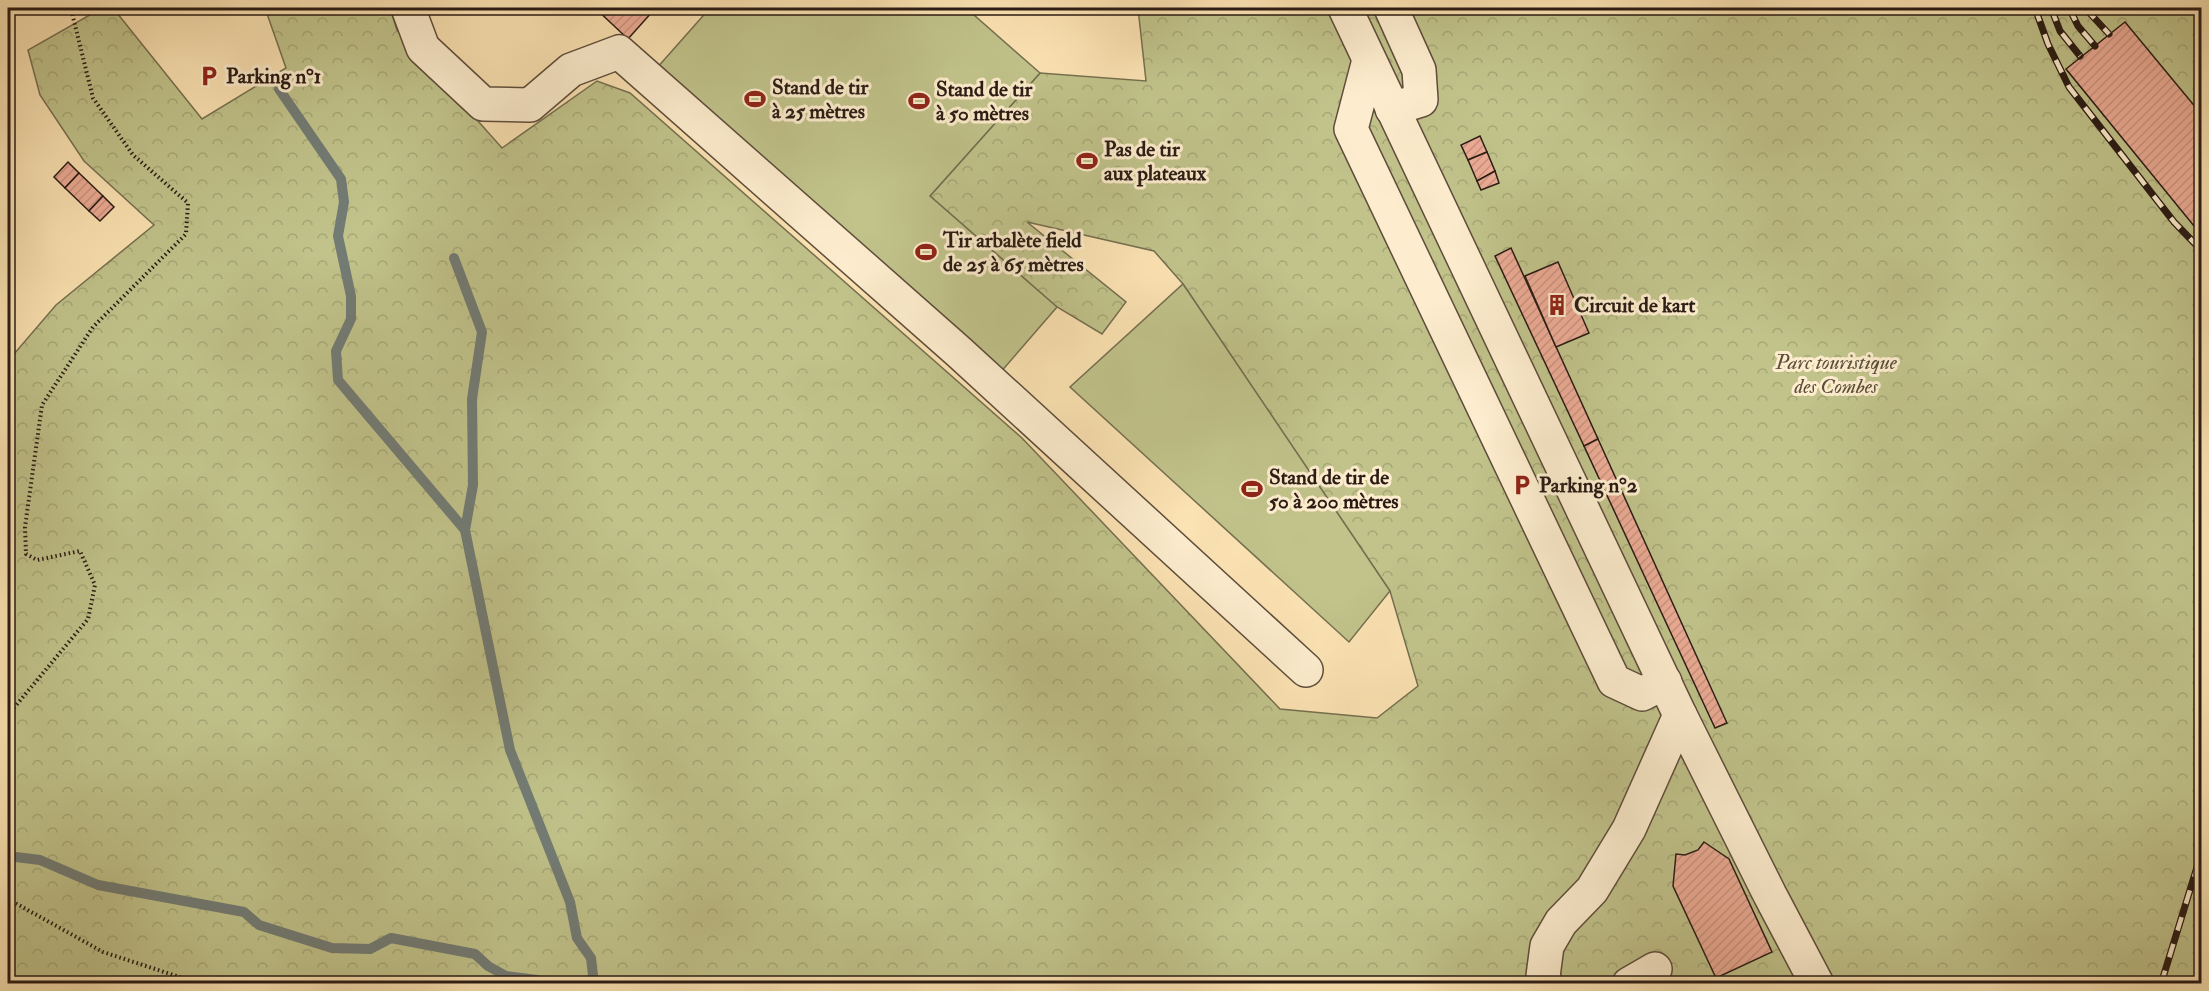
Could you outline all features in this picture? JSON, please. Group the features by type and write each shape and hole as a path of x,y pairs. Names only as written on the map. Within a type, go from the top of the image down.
{"lane":[{"path":"408,8 423,48 483,104 530,105 571,70 619,52 959,352 1306,670"},
{"path":"1345,8 1680,715 1817,984"},
{"path":"1391,8 1419,70 1421,100 1392,109"},
{"path":"1369,60 1351,129 1614,681 1642,694 1665,681"},
{"path":"1546,984 1543,976 1547,946 1561,922 1592,890 1629,829 1680,715"}],"path":[{"path":"8,715 88,619 95,585 80,551 37,560 26,555 25,527 42,405 93,327 186,234 188,203 133,155 93,98 72,14 76,8"},
{"path":"8,900 103,952 201,984"}],"green space":[{"name":"Parc touristique des Combes","path":"102,8 113,8 202,119 286,68 265,8 390,8 397,30 502,148 597,81 630,93 1022,438 1280,709 1377,718 1418,686 1390,591 1183,284 1154,251 1027,222 1126,302 1102,334 1057,307 930,196 1040,73 1146,81 1138,8 2201,8 2201,983 8,984 8,361 56,305 154,225 84,161 40,95 28,50"},
{"path":"710,8 966,8 1040,73 930,196 1057,307 999,374 656,69"},
{"name":"Stand de tir de 50 à 200 mètres","path":"1183,284 1390,591 1349,642 1070,387"}],"building":[{"path":"595,8 647,8 652,12 628,39"},
{"path":"2125,22 2202,115 2202,220 2194,226 2066,69"},
{"path":"1480,136 1487,152 1468,160 1461,145"},
{"path":"1487,152 1495,171 1477,181 1468,160"},
{"path":"68,162 79,173 65,188 54,177"},
{"path":"1495,171 1499,183 1481,190 1477,181"},
{"path":"79,173 103,196 89,211 65,188"},
{"path":"103,196 114,207 100,221 89,211"},
{"path":"1511,248 1598,439 1584,446 1495,256"},
{"name":"Circuit de kart","path":"1558,262 1589,333 1556,347 1525,276"},
{"path":"1598,439 1727,723 1715,728 1584,446"},
{"path":"1704,842 1729,859 1772,952 1716,978 1673,886 1676,854 1685,855 1698,850"}],"waterway":[{"path":"279,89 341,179 344,202 338,236 351,296 351,319 336,351 338,380 465,530"},
{"path":"454,258 482,332 472,399 473,485 465,530 510,750 570,902 577,938 591,958 594,984"},
{"path":"8,856 40,860 98,885 244,912 259,925 332,948 370,949 391,938 475,954 488,966 506,976 537,980 542,984"}],"railway":[{"path":"2035,8 2048,44 2069,87 2174,222 2202,251"},
{"path":"2051,8 2060,31 2080,56"},
{"path":"2069,8 2078,26 2095,46"},
{"path":"2085,8 2109,34"},
{"path":"2161,984 2202,851"}],"place":[{"name":"Parking n°1","path":"209,76"},
{"name":"Stand de tir à 25 mètres","path":"755,99"},
{"name":"Stand de tir à 50 mètres","path":"919,101"},
{"name":"Pas de tir aux plateaux","path":"1087,161"},
{"name":"Tir arbalète field de 25 à 65 mètres","path":"926,252"},
{"name":"Circuit de kart","path":"1557,305"},
{"name":"Parking n°2","path":"1522,485"},
{"name":"Stand de tir de 50 à 200 mètres","path":"1252,489"}]}
